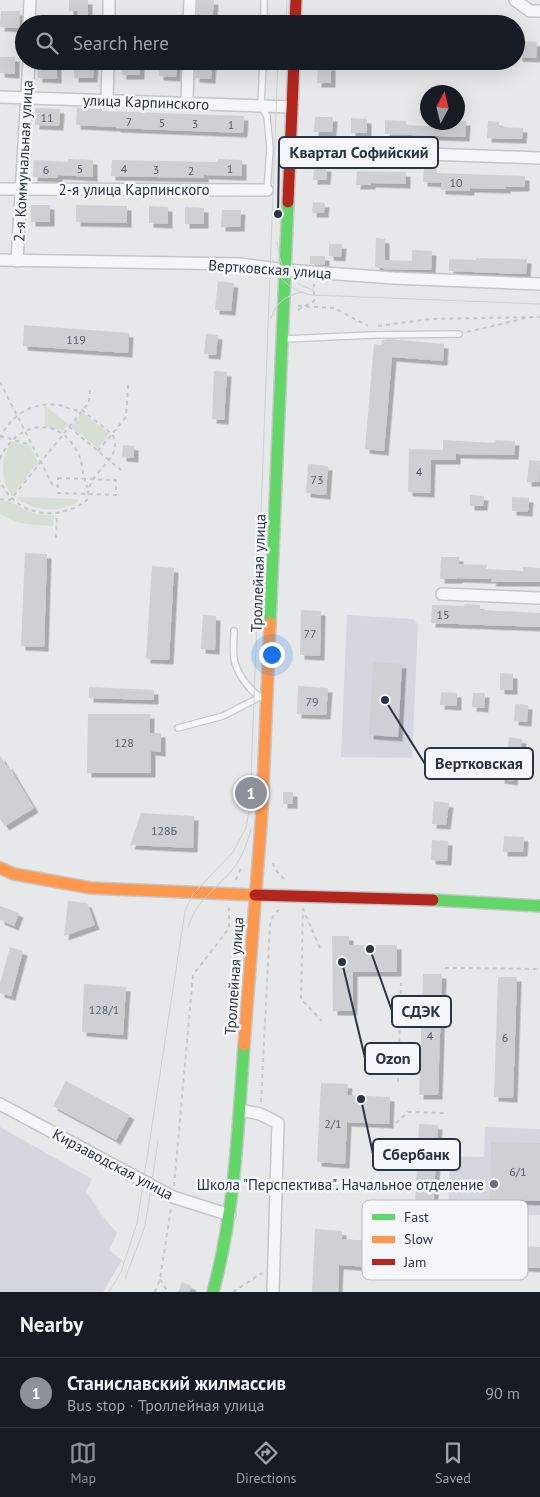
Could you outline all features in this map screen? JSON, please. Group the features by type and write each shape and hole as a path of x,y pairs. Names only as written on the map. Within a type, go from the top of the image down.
{"main road":[{"path":"295,15 296,0"},
{"name":"Троллейная улица","path":"213,1292 222,1263 234,1192 262,811 264,698 294,70"},
{"path":"0,868 14,874 91,888 411,899 540,906"}],"street":[{"path":"29,15 30,0"},
{"path":"109,0 109,15"},
{"path":"189,15 190,0"},
{"path":"515,0 530,11 540,12"},
{"name":"2-я Коммунальная улица","path":"17,261 28,97 28,70"},
{"path":"107,101 108,70"},
{"path":"187,104 188,70"},
{"name":"улица Карпинского","path":"0,97 292,107"},
{"path":"290,149 540,158"},
{"name":"2-я улица Карпинского","path":"0,188 268,190"},
{"name":"Вертковская улица","path":"0,260 240,264 285,270 393,278 540,284"},
{"path":"442,594 540,598"},
{"name":"Кирзаводская улица","path":"0,1104 172,1197 230,1215"},
{"path":"240,1110 260,1114 278,1123 273,1292"}],"lane":[{"path":"264,0 264,15"},
{"path":"263,70 261,106 267,116 270,148 268,190"},
{"path":"282,339 459,334"},
{"path":"234,631 235,664 255,694 264,698"},
{"path":"178,728 223,716 264,698"}],"path":[{"path":"284,305 334,308 369,327"},
{"path":"459,334 531,317"},
{"path":"378,326 430,319 540,317"},
{"path":"0,382 53,486 58,486"},
{"path":"98,451 126,416 128,385"},
{"path":"0,499 10,500 12,498 89,402 90,387"},
{"path":"32,445 0,436 17,416 34,407 46,404 66,407 74,411 82,410 112,434 115,446 113,455 88,488"},
{"path":"0,459 7,444 24,430 37,427 50,428 63,434 72,442 82,464 83,479 88,488 88,494 86,500 68,512 57,514 38,513 24,507 12,498 0,481"},
{"path":"68,427 121,470"},
{"path":"58,478 94,479 116,480 116,495 58,493 58,478"},
{"path":"56,538 57,514"},
{"path":"260,1114 270,924 274,914 281,908"},
{"path":"296,908 303,909"},
{"path":"303,909 320,948"},
{"path":"303,909 300,998 322,1021"},
{"path":"156,1292 160,1279 172,1197 194,975 229,928"},
{"path":"445,968 540,969"},
{"path":"398,1082 402,983"},
{"path":"396,1123 408,1112 444,1113"},
{"path":"233,1292 269,1268 273,1269"},
{"path":"160,1279 168,1292"},
{"path":"238,1289 242,1292"}],"shaded area":[{"path":"45,406 68,424 62,432 45,427"},
{"path":"82,412 109,434 98,448 71,427"},
{"path":"12,441 30,446 38,462 12,496 5,483 3,468 5,454"},
{"path":"18,497 78,499 78,502 63,508 40,509 25,503 18,499"},
{"path":"0,500 12,503 33,513 54,515 53,526 26,524 7,518 0,514"},
{"path":"347,615 413,619 418,625 412,758 341,757"},
{"path":"0,1127 92,1179 86,1191 101,1214 117,1233 109,1250 122,1260 103,1292 0,1292"},
{"name":"Школа \"Перспектива\". Начальное отделение","path":"485,1127 540,1129 540,1215 528,1215 528,1200 448,1200 450,1156 484,1157"}],"building":[{"path":"69,0 88,0 88,15 78,15 78,11 69,11"},
{"path":"197,0 214,0 213,15 197,15"},
{"path":"1,11 20,11 20,15 15,15 15,28 0,27"},
{"path":"525,41 537,42 536,58 525,57"},
{"path":"0,57 15,57 15,74 0,73"},
{"path":"38,70 57,70 57,79 38,78"},
{"path":"74,70 93,70 93,78 74,78"},
{"path":"122,70 140,70 140,75 122,75"},
{"path":"159,70 176,70 176,77 159,76"},
{"path":"195,70 212,70 211,79 195,78"},
{"path":"318,70 331,70 331,83 317,83"},
{"path":"35,108 60,109 59,126 35,125"},
{"path":"77,108 102,109 102,111 244,116 243,133 76,125"},
{"path":"315,117 333,117 332,132 314,132"},
{"path":"351,118 367,119 367,133 351,133"},
{"path":"385,120 406,121 406,125 420,126 420,130 465,130 466,121 465,137 385,134"},
{"path":"488,121 499,122 499,127 523,128 522,139 487,138"},
{"path":"68,159 93,160 93,177 58,175 58,178 33,177 34,160 68,162"},
{"path":"218,159 242,160 242,176 204,175 204,178 111,176 112,160 217,162"},
{"path":"314,167 327,167 326,180 313,180"},
{"path":"424,169 437,169 437,173 525,176 525,187 506,187 506,189 470,188 470,191 441,190 441,183 423,182"},
{"path":"357,171 406,172 406,184 371,183 371,185 356,185"},
{"path":"313,202 325,203 324,213 312,213"},
{"path":"31,205 50,205 50,222 31,222"},
{"path":"76,205 127,206 127,223 76,222"},
{"path":"149,206 168,207 168,224 149,223"},
{"path":"185,207 204,208 204,224 185,224"},
{"path":"222,210 241,210 240,227 221,227"},
{"path":"376,238 385,239 385,260 412,261 412,250 432,251 431,270 383,269 375,267"},
{"path":"329,244 342,244 341,257 329,256"},
{"path":"310,256 325,256 325,265 310,264"},
{"path":"476,258 527,259 526,274 449,271 449,259 476,260"},
{"path":"218,281 234,283 231,311 215,310"},
{"path":"24,325 129,333 128,353 23,346"},
{"path":"206,334 218,335 216,355 204,354"},
{"path":"382,340 444,344 443,361 392,357 384,451 365,449 374,344 381,345"},
{"path":"214,371 227,372 224,420 212,419"},
{"path":"443,440 495,443 496,440 515,441 514,455 456,454 456,460 431,460 430,493 408,492 409,449 443,450"},
{"path":"123,445 134,446 134,458 122,457"},
{"path":"529,460 540,461 539,482 527,482"},
{"path":"308,464 328,466 326,495 306,493"},
{"path":"470,495 484,496 483,506 470,506"},
{"path":"512,497 529,498 528,512 512,511"},
{"path":"25,553 47,554 44,647 21,646"},
{"path":"441,557 459,557 459,564 487,565 486,569 523,571 523,567 540,568 540,582 491,582 492,579 440,579"},
{"path":"152,566 174,568 169,660 146,659"},
{"path":"465,604 480,605 480,610 540,613 540,627 431,623 432,605 464,606"},
{"path":"301,610 321,611 320,656 300,655"},
{"path":"203,615 216,616 215,650 201,649"},
{"path":"373,662 402,664 398,737 369,735"},
{"path":"500,673 513,674 513,690 500,690"},
{"path":"298,686 328,688 326,715 297,714"},
{"path":"89,687 154,690 154,700 89,698"},
{"path":"441,692 457,693 457,706 440,705"},
{"path":"473,693 485,693 484,708 472,707"},
{"path":"515,704 528,705 527,722 514,721"},
{"path":"88,714 150,714 150,733 161,733 161,752 151,751 151,773 87,773"},
{"path":"509,737 522,739 520,755 516,755 515,765 523,766 522,772 514,772 513,781 500,779 501,771 461,768 462,755 488,756 488,761 506,763"},
{"path":"426,752 442,752 442,766 425,765"},
{"path":"0,755 34,808 5,826 0,819"},
{"path":"283,792 293,792 293,804 283,804"},
{"path":"434,801 449,803 446,825 432,824"},
{"path":"141,813 194,816 193,848 130,845"},
{"path":"504,836 524,837 523,852 503,852"},
{"path":"432,840 448,841 447,861 431,860"},
{"path":"68,901 87,903 95,925 64,936"},
{"path":"0,906 19,913 14,926 0,920"},
{"path":"332,936 349,936 349,945 397,945 397,972 353,972 353,1011 333,1011"},
{"path":"10,947 23,951 11,996 0,993 0,984"},
{"path":"423,974 442,974 438,1095 419,1095"},
{"path":"498,977 517,977 513,1098 494,1097"},
{"path":"84,984 126,987 123,1035 82,1032"},
{"path":"66,1081 130,1115 116,1140 53,1106"},
{"path":"321,1083 348,1084 347,1095 390,1097 389,1124 347,1122 345,1164 317,1162"},
{"path":"419,1124 438,1125 434,1200 415,1200"},
{"path":"491,1142 540,1143 540,1201 490,1200"},
{"path":"315,1229 342,1231 342,1239 362,1240 362,1267 339,1265 338,1292 312,1292"},
{"path":"528,1246 540,1247 540,1268 528,1267"},
{"path":"182,1282 192,1286 189,1292 178,1292"}],"tram line":[{"path":"286,15 287,0"},
{"path":"109,1292 121,1272 137,1223 185,911 193,894 233,852 246,828 250,805 278,70"},
{"path":"277,242 280,260 286,273 296,282 313,290"},
{"path":"273,260 278,274 287,284 298,291 312,295 540,304"},
{"path":"271,318 276,307 283,300 304,292"},
{"path":"188,928 195,911 201,903 233,869 244,850 251,829"},
{"path":"125,1279 145,1226 158,1141"}],"traffic: fast":[{"path":"270,623 288,202"},
{"path":"433,900 540,906"},
{"path":"213,1292 231,1200 244,1045"}],"traffic: slow":[{"path":"244,1045 262,811 270,623"},
{"path":"0,868 14,874 91,888 255,895"}],"traffic: jam":[{"path":"295,15 296,0"},
{"path":"288,202 294,70"},
{"path":"255,895 433,900"}],"place":[{"name":"Квартал Софийский","path":"278,214"},
{"name":"Вертковская","path":"385,700"},
{"name":"Станиславский жилмассив","path":"251,793"},
{"name":"СДЭК","path":"370,949"},
{"name":"Ozon","path":"342,962"},
{"name":"Сбербанк","path":"361,1099"},
{"name":"Школа \"Перспектива\". Начальное отделение","path":"494,1184"}]}
